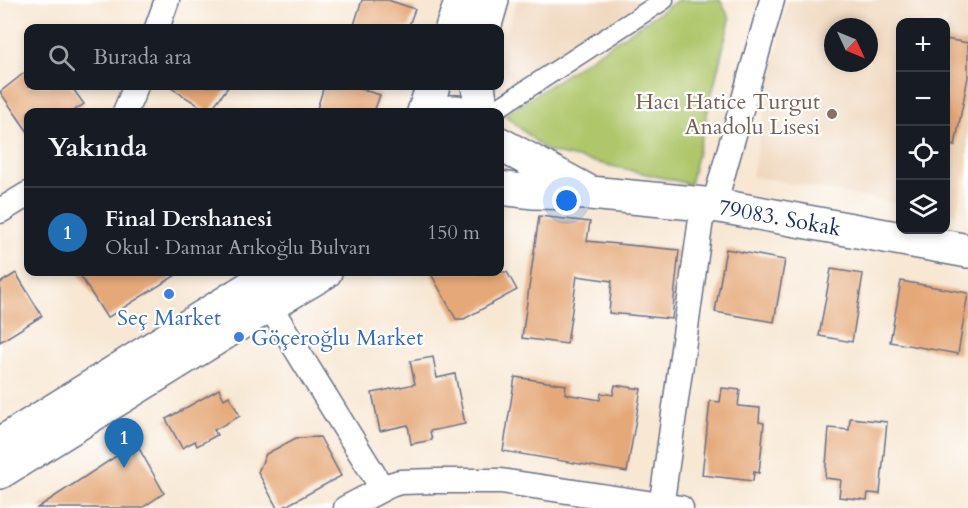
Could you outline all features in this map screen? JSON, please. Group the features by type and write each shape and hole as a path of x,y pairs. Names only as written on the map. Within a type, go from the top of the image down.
{"main road":[{"path":"453,24 462,0"},
{"path":"485,24 492,0"},
{"path":"425,108 432,90"},
{"path":"504,146 590,193"},
{"name":"79083. Sokak","path":"504,188 532,192 590,193 714,205 968,251"},
{"path":"0,444 260,284 303,276"},
{"path":"0,472 260,284"}],"street":[{"path":"158,24 167,0"},
{"path":"486,102 664,0"},
{"path":"346,508 382,488 400,482 501,481 667,507 701,219 714,205 772,0"},
{"path":"0,211 24,196"},
{"path":"260,284 382,488"}],"shaded area":[{"path":"517,0 644,0 516,89 504,70 504,40"},
{"name":"Hacı Hatice Turgut Anadolu Lisesi","path":"787,0 968,0 968,164 956,214 950,213 950,18 896,18 896,203 752,176"}],"green space":[{"path":"678,0 720,0 730,19 690,184 547,151 505,115"}],"building":[{"path":"362,0 388,0 415,9 409,24 354,24"},
{"path":"950,40 968,43 968,77 955,146 950,146"},
{"path":"24,73 24,90 74,90 84,104 78,108 24,108 24,126 0,92"},
{"path":"174,90 226,90 212,108 203,108"},
{"path":"323,90 364,90 380,95 375,108 317,108"},
{"path":"539,216 590,222 587,241 679,250 672,319 609,313 612,281 577,276 567,344 522,338"},
{"path":"726,249 785,260 774,322 715,312"},
{"path":"831,269 863,274 852,342 819,336"},
{"path":"504,272 507,272 517,290 464,319 456,319 432,276 504,276"},
{"path":"16,273 42,316 0,342 0,283"},
{"path":"81,276 175,276 107,318"},
{"path":"901,281 968,293 958,354 890,342"},
{"path":"433,357 437,378 455,374 465,424 430,431 432,440 411,444 408,425 380,431 372,393 415,384 410,361"},
{"path":"515,377 566,385 565,394 600,400 601,393 613,395 615,385 641,389 627,472 503,451"},
{"path":"722,388 740,390 738,406 760,408 759,422 764,423 759,473 754,472 753,481 702,475 710,401 720,402"},
{"path":"219,389 224,399 229,396 240,416 214,430 217,435 197,446 195,441 182,448 166,419"},
{"path":"850,418 887,422 880,494 868,493 867,500 839,497 841,480 825,478 829,428 849,430"},
{"path":"320,437 341,476 282,508 277,508 258,472 266,454 296,438"},
{"path":"136,443 164,493 142,508 37,508"}],"place":[{"name":"Hacı Hatice Turgut Anadolu Lisesi","path":"832,114"},
{"name":"Seç Market","path":"169,294"},
{"name":"Göçeroğlu Market","path":"239,337"},
{"name":"Final Dershanesi","path":"124,468"}]}
